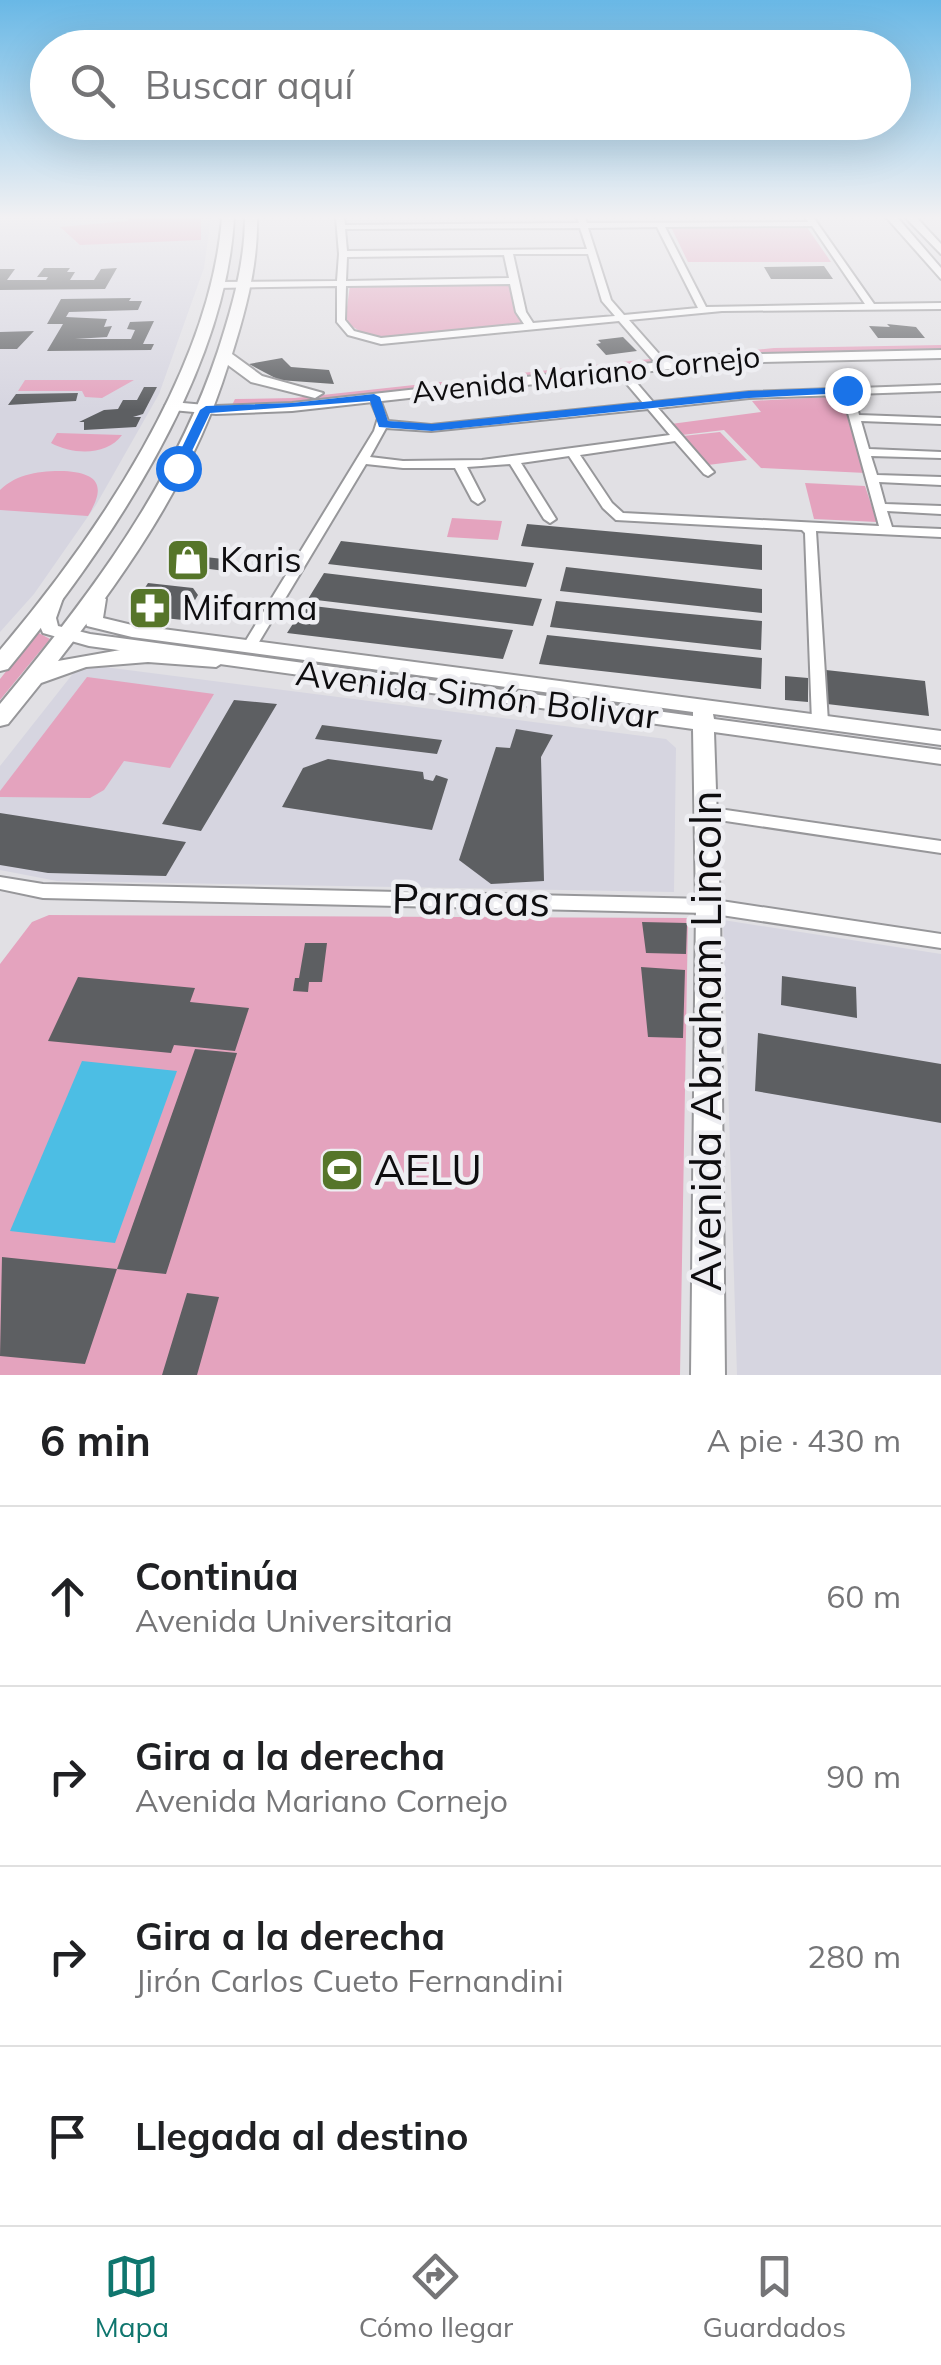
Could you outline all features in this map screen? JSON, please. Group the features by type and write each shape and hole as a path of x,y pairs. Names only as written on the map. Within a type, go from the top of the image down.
{"main road":[{"path":"0,664 85,556 154,444 173,404 216,284"},
{"path":"0,720 123,565 189,446 208,403 245,284"},
{"name":"Avenida Mariano Cornejo","path":"208,403 659,361 778,346 941,345"},
{"name":"Avenida Mariano Cornejo","path":"173,404 292,406 620,370 659,361 941,354"},
{"path":"225,356 257,378 315,393"},
{"path":"154,444 174,442 189,446"},
{"path":"85,556 87,565 96,569 123,565"},
{"path":"55,596 47,624 69,636"},
{"name":"Avenida Simón Bolivar","path":"97,599 92,618 101,626 248,647 283,660"},
{"name":"Avenida Simón Bolivar","path":"69,636 216,660 283,660 703,716 941,758"},
{"path":"29,684 66,664 104,656 216,660"},
{"name":"Avenida Simón Bolivar","path":"703,716 820,722 941,738"},
{"name":"Avenida Abraham Lincoln","path":"703,716 708,906 708,1375"}],"street":[{"path":"216,284 500,281"},
{"path":"514,281 521,312 530,326"},
{"path":"600,281 618,318 659,361"},
{"path":"689,281 704,309"},
{"path":"853,281 870,306"},
{"path":"342,283 343,327 364,338 399,341 704,309 941,306"},
{"path":"620,370 708,472"},
{"path":"383,424 452,426 650,405 847,390 941,388"},
{"path":"847,390 886,529"},
{"path":"248,647 383,424 374,397"},
{"path":"857,418 941,421"},
{"path":"364,460 408,466 459,464 678,437"},
{"path":"571,450 611,511 620,517 941,532"},
{"path":"865,452 941,454"},
{"path":"512,458 550,519"},
{"path":"459,464 478,500"},
{"path":"871,478 941,481"},
{"path":"879,507 941,510"},
{"path":"805,525 811,533 820,722"},
{"path":"705,813 941,847"},
{"name":"Paracas","path":"0,883 43,891 708,906 941,941"}],"shaded area":[{"path":"0,281 199,281 159,394 96,505 34,594 0,632"},
{"path":"509,283 522,324 386,338 366,335 345,322 350,285"},
{"path":"941,345 941,350 776,352 675,362 671,359 774,348"},
{"path":"654,361 632,366 295,403 232,405 235,399 295,398"},
{"path":"25,380 134,380 102,398 85,397 82,391 18,391"},
{"path":"846,396 866,473 761,468 724,430 682,435 671,424 761,412 752,401"},
{"path":"720,432 747,460 708,465 683,436"},
{"path":"57,433 122,435 108,447 79,451 51,443"},
{"path":"64,471 85,475 96,483 97,496 88,516 0,510 0,490 14,480"},
{"path":"805,483 865,486 877,522 814,519"},
{"path":"452,518 502,521 498,540 447,537"},
{"path":"37,632 50,639 0,700 0,679"},
{"path":"89,665 666,739 676,748 674,892 57,881 0,870 0,766 75,671"},
{"path":"87,677 214,694 170,768 124,761 104,790 90,798 0,797 0,791"},
{"name":"AELU","path":"49,915 688,918 680,1375 0,1375 0,964 32,922"},
{"path":"723,920 941,954 941,1375 737,1375"}],"water":[{"path":"82,1061 177,1071 115,1243 10,1231"}],"building":[{"path":"0,281 109,281 105,289 0,290"},
{"path":"131,298 129,301 142,301 138,310 69,312 66,317 107,319 104,327 112,326 107,337 75,339 131,339 135,330 127,329 130,322 154,321 143,344 154,344 151,350 47,351 63,324 47,324 61,299"},
{"path":"887,324 916,327 925,338 878,338 869,326 890,327"},
{"path":"34,331 17,349 0,349 0,332"},
{"path":"623,337 637,351 606,355 596,344 601,343 598,340"},
{"path":"282,358 291,367 329,370 334,384 279,380 249,364"},
{"path":"144,387 157,387 143,414 133,417 141,417 136,427 84,430 84,422 79,422 104,410 118,409 123,400 137,400"},
{"path":"78,393 76,401 8,405 16,394"},
{"path":"527,524 762,545 762,570 521,546"},
{"path":"341,541 534,563 526,587 328,564"},
{"path":"186,555 233,560 225,571 178,565"},
{"path":"566,567 762,589 762,613 560,591"},
{"path":"324,573 542,599 533,626 308,599"},
{"path":"148,583 193,588 198,595 183,620 136,615 131,609"},
{"path":"556,601 762,621 761,650 550,627"},
{"path":"305,605 513,630 503,659 287,633"},
{"path":"547,635 762,658 761,689 539,664"},
{"path":"826,670 925,681 929,716 827,704"},
{"path":"785,676 808,678 808,702 785,700"},
{"path":"234,700 277,704 201,831 162,824"},
{"path":"322,725 442,740 437,754 315,739"},
{"path":"516,729 553,735 541,757 544,881 491,884 459,860 496,747 510,748"},
{"path":"328,759 423,772 424,779 433,781 436,775 448,779 432,830 282,807 303,768"},
{"path":"0,813 186,842 166,876 48,873 0,865"},
{"path":"642,922 687,923 686,954 646,953"},
{"path":"305,943 327,943 322,982 309,982 308,992 293,991 295,978 299,978"},
{"path":"641,967 685,970 683,1038 648,1037"},
{"path":"782,976 856,987 857,1018 781,1005"},
{"path":"78,977 195,988 190,1002 249,1008 235,1051 174,1045 171,1053 48,1041"},
{"path":"758,1033 941,1064 941,1123 755,1091"},
{"path":"195,1049 237,1053 166,1274 117,1269"},
{"path":"2,1257 117,1269 85,1364 0,1356"},
{"path":"187,1293 219,1297 197,1375 162,1375"}],"place":[{"name":"Karis","path":"188,560"},
{"name":"Mifarma","path":"150,608"},
{"name":"AELU","path":"342,1170"}],"route":[{"path":"178,468 206,410 374,397 383,424 432,428 749,395 847,390"}]}
